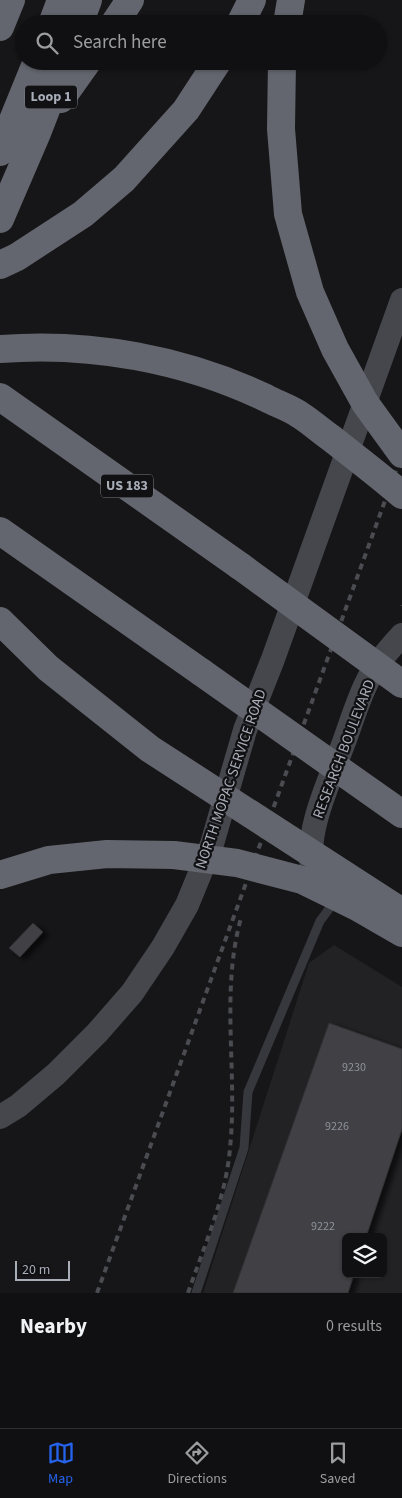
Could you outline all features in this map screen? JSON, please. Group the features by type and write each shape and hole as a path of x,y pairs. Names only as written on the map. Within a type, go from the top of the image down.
{"highway":[{"path":"0,27 11,0"},
{"path":"55,15 61,0"},
{"path":"82,15 88,0"},
{"path":"120,15 130,0"},
{"path":"244,15 252,0"},
{"path":"288,15 291,0"},
{"path":"0,152 33,70"},
{"name":"Loop 1","path":"0,219 37,133 61,70"},
{"path":"37,133 82,70"},
{"path":"0,265 17,257 83,214 124,179 186,110 212,70"},
{"path":"282,70 281,130 288,214 310,292 339,356 365,403 402,454"},
{"path":"0,349 19,347 124,353 202,372 246,389 299,414 402,495"},
{"name":"US 183","path":"7,402 240,566 402,684"},
{"path":"0,531 402,814"},
{"path":"0,621 48,668 150,749 402,912"},
{"path":"0,875 49,860 107,854 174,854 237,862 302,880 357,907 402,933"}],"main road":[{"name":"NORTH MOPAC SERVICE ROAD","path":"0,1117 18,1106 56,1074 97,1034 132,993 163,947 187,905 212,844 245,730 273,659 402,300"},
{"name":"RESEARCH BOULEVARD","path":"402,636 383,657 366,683 321,804 311,850 312,866 317,884 348,915 402,948"}],"lane":[{"path":"196,1293 244,1148 248,1092 320,921 334,901"}],"shaded area":[{"path":"334,945 402,987 402,1293 203,1293 309,963"}],"building":[{"path":"33,923 43,932 20,957 9,948"},
{"path":"329,1023 402,1049 402,1129 367,1233 342,1233 342,1278 353,1278 348,1293 233,1293"}],"railway":[{"path":"97,1293 402,454"},
{"path":"188,1293 214,1222 228,1167 232,1119 230,1004 235,946 241,918"}]}
